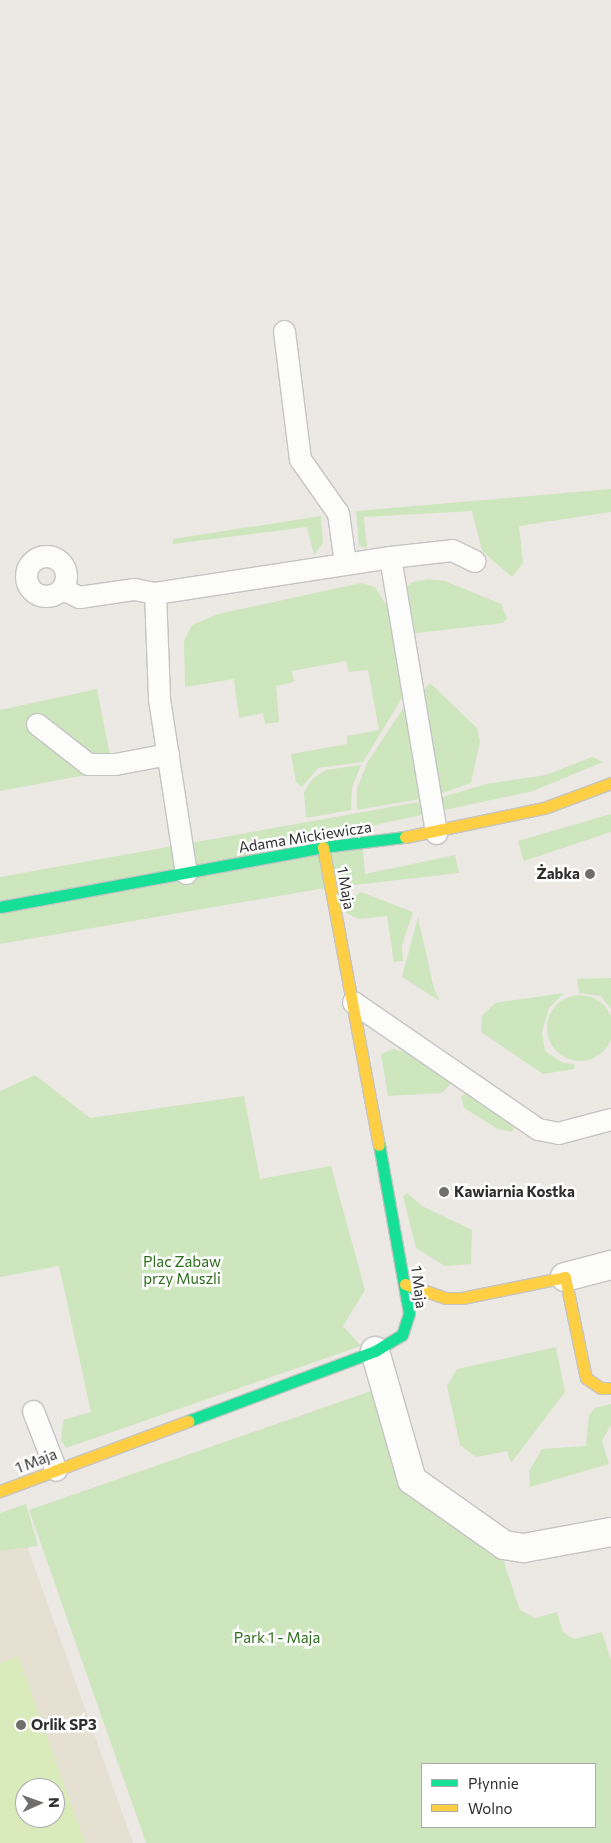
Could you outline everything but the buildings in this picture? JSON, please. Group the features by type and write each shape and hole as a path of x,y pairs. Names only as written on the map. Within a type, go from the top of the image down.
{"street":[{"name":"Adama Mickiewicza","path":"0,907 323,846 436,833 544,808 611,783"},
{"name":"1 Maja","path":"0,1491 375,1350 394,1342 407,1324 405,1284 323,846"},
{"path":"405,1284 446,1298 462,1298 565,1277 611,1265"},
{"path":"565,1277 586,1378 601,1388 611,1388"},
{"path":"375,1350 412,1480 504,1545 524,1548 611,1532"}],"lane":[{"path":"284,331 300,459 338,513 345,563"},
{"path":"62,589 79,597 134,588 155,593 345,563 452,550 475,561"},
{"path":"390,558 436,833"},
{"path":"155,593 159,700 186,873"},
{"path":"37,724 88,764 115,764 168,754"},
{"path":"352,1002 538,1129 558,1133 611,1119"},
{"path":"33,1411 56,1470"}],"shaded area":[{"path":"23,1535 133,1843 0,1843 0,1544"}],"green space":[{"path":"611,489 611,512 519,526 523,563 512,577 482,551 472,511 364,517 367,548 359,546 356,511"},
{"path":"321,516 323,543 314,555 307,527 173,544 173,539"},
{"path":"429,579 445,581 501,604 507,618 503,623 408,634 403,589 413,582"},
{"path":"361,583 375,587 388,608 402,698 363,762 318,768 302,787 296,782 291,754 347,744 347,736 379,730 368,670 349,672 346,661 292,671 294,682 276,686 279,722 265,724 263,713 239,718 234,679 185,687 184,641 192,625 218,614"},
{"path":"430,683 477,728 480,741 471,783 439,794 421,694"},
{"path":"97,689 113,770 0,791 0,710"},
{"path":"404,707 420,799 357,810 357,789 367,763"},
{"path":"592,757 603,762 533,791 361,828 365,874 455,855 459,873 319,889 0,944 0,877 436,799 486,784 546,775"},
{"path":"361,765 352,788 351,810 306,818 304,792 312,779 326,770"},
{"path":"611,814 611,832 524,861 518,841"},
{"path":"361,892 413,912 402,945 403,961 394,962 387,916 359,919 346,913 344,904"},
{"path":"418,917 434,989 440,1001 402,977"},
{"path":"611,978 611,1009 601,996 579,993 577,979"},
{"path":"564,993 549,1008 542,1032 545,1051 563,1063 575,1064 574,1069 543,1074 481,1032 482,1016 495,1003"},
{"path":"580,995 592,998 603,1005 610,1016 612,1034 610,1040 603,1051 592,1058 580,1061 568,1058 557,1051 550,1040 547,1028 550,1016 557,1005 568,998"},
{"path":"393,1049 417,1055 456,1078 442,1093 388,1096 381,1054"},
{"name":"Plac Zabaw przy Muszli","path":"35,1075 90,1118 244,1096 260,1179 331,1166 365,1290 343,1326 361,1346 66,1448 61,1440 63,1420 91,1412 59,1266 0,1277 0,1091"},
{"path":"469,1092 516,1122 512,1132 498,1129 464,1108 461,1096"},
{"path":"407,1193 422,1206 472,1230 471,1264 445,1266 416,1248 403,1196"},
{"path":"556,1347 565,1392 511,1463 507,1451 476,1457 460,1445 447,1386 457,1369"},
{"name":"Park 1 - Maja","path":"374,1390 400,1490 503,1559 520,1610 535,1618 557,1612 563,1632 574,1639 602,1632 611,1660 611,1843 146,1843 29,1510"},
{"path":"611,1404 611,1425 602,1441 609,1464 530,1487 529,1471 542,1449 586,1446 589,1415 595,1408"},
{"path":"26,1504 38,1546 0,1551 0,1513"},
{"name":"Orlik SP3","path":"18,1656 62,1778 15,1778 15,1828 65,1828 65,1787 85,1843 0,1843 0,1663"}],"traffic: fast":[{"path":"0,907 323,847 405,837"},
{"path":"188,1421 375,1351 402,1335 409,1313 379,1145"}],"traffic: slow":[{"path":"405,837 544,808 611,783"},
{"path":"323,847 379,1145"},
{"path":"405,1284 446,1298 462,1298 565,1277 586,1378 601,1388 611,1388"},
{"path":"0,1491 188,1421"}],"place":[{"name":"Żabka","path":"590,874"},
{"name":"Kawiarnia Kostka","path":"444,1192"},
{"name":"Orlik SP3","path":"21,1725"}]}
